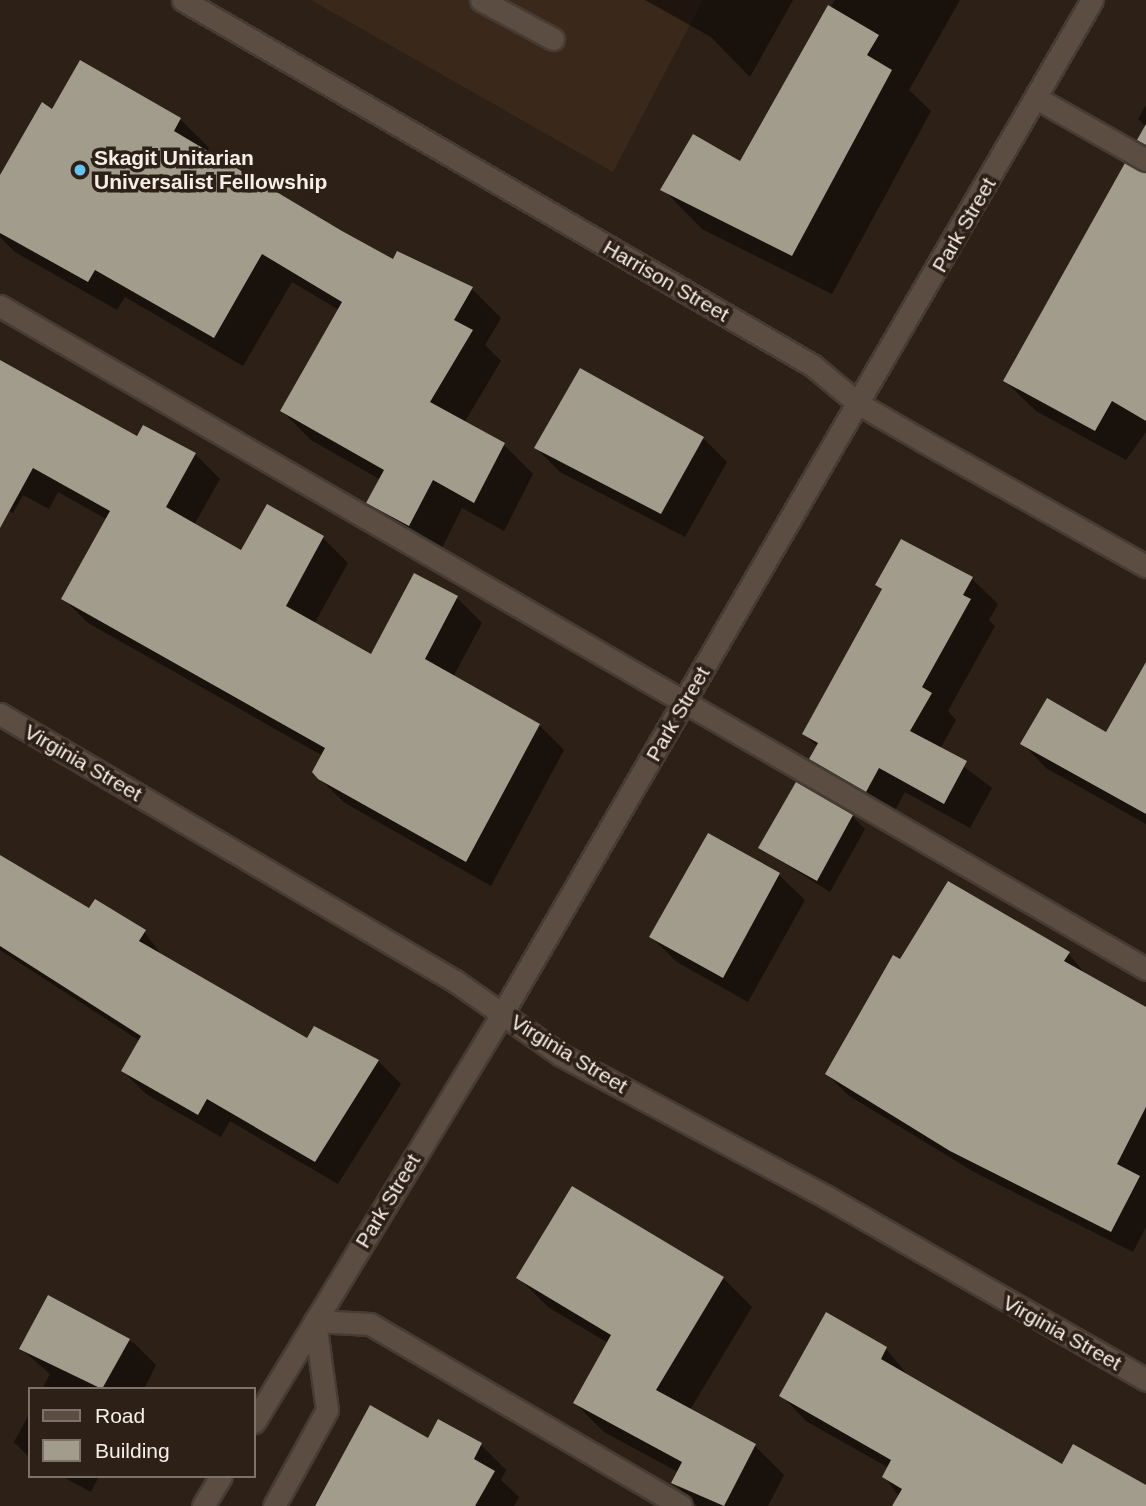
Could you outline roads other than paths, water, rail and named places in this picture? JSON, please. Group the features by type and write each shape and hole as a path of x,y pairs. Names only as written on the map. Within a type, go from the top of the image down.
{"street":[{"name":"Harrison Street","path":"183,0 812,365 859,404 1146,566"},
{"path":"481,0 553,39"},
{"name":"Park Street","path":"256,1419 502,1014 1038,99 1092,0"},
{"path":"1038,99 1146,160"},
{"path":"0,306 684,705 1146,968"},
{"name":"Virginia Street","path":"0,714 502,1014 561,1055 827,1197 1146,1380"},
{"path":"274,1506 327,1410 315,1321 370,1324 681,1506"},
{"path":"203,1506 220,1478"}],"place":[{"name":"Skagit Unitarian Universalist Fellowship","path":"80,170"}]}
